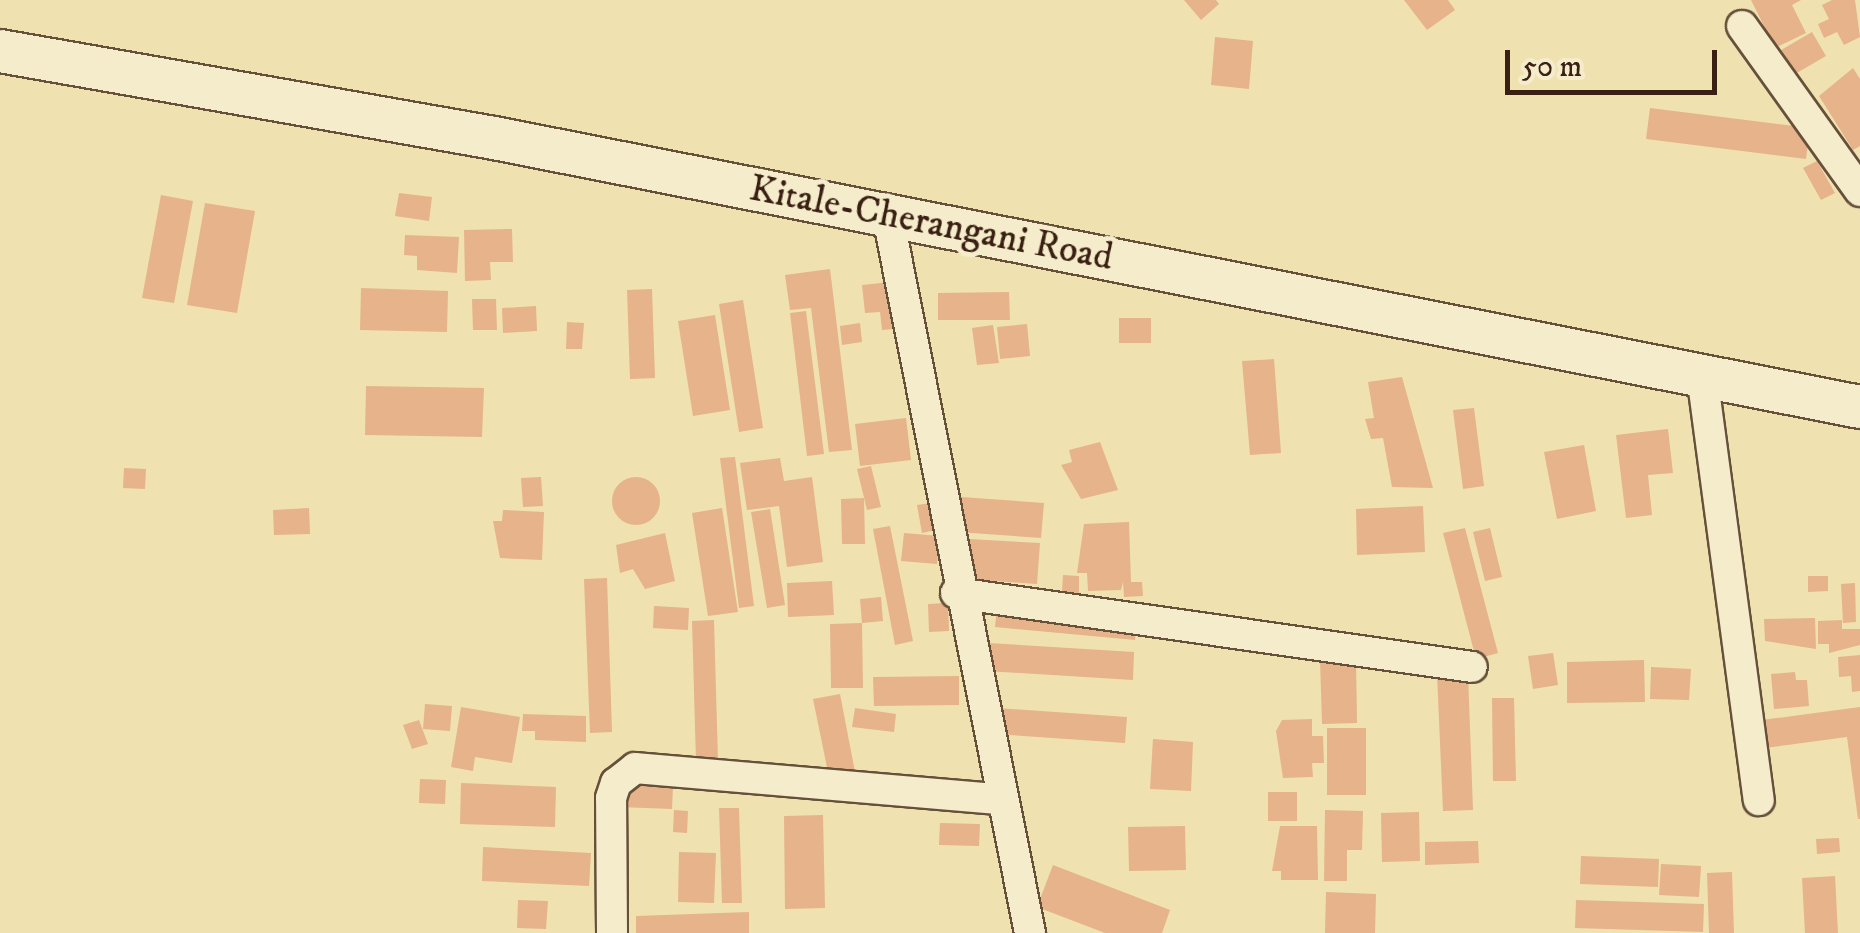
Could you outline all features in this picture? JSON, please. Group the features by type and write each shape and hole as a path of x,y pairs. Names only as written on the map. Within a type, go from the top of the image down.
{"main road":[{"name":"Kitale-Cherangani Road","path":"0,51 888,217 1860,407"}],"street":[{"path":"1742,26 1860,190"},
{"path":"888,217 915,327 956,593 1030,933"},
{"path":"1702,375 1759,800"},
{"path":"956,593 1472,667"},
{"path":"612,933 611,798 616,782 636,768 998,800"}],"building":[{"path":"1184,0 1216,0 1219,4 1201,20"},
{"path":"1404,0 1448,0 1455,10 1427,30"},
{"path":"1751,0 1801,0 1792,5 1806,33 1775,48"},
{"path":"1832,0 1855,0 1860,37 1844,45 1837,32 1824,38 1818,24 1829,19 1822,5"},
{"path":"1812,32 1826,56 1795,74 1781,50"},
{"path":"1215,37 1253,41 1249,89 1211,85"},
{"path":"1853,68 1860,79 1860,146 1853,150 1819,96"},
{"path":"1650,108 1810,128 1806,159 1646,139"},
{"path":"1817,161 1835,193 1821,200 1803,168"},
{"path":"399,193 432,197 429,221 395,216"},
{"path":"161,195 193,201 174,303 142,298"},
{"path":"205,203 255,211 237,313 187,305"},
{"path":"512,229 513,262 490,262 491,280 465,281 464,230"},
{"path":"405,235 459,237 457,273 417,270 417,256 404,255"},
{"path":"830,269 852,450 829,452 811,308 790,310 785,275"},
{"path":"901,281 906,328 882,330 880,312 865,313 862,285"},
{"path":"361,288 448,291 447,332 360,330"},
{"path":"652,289 655,378 630,379 627,290"},
{"path":"1009,292 1010,320 938,320 938,293"},
{"path":"472,299 496,299 497,330 473,330"},
{"path":"743,300 763,428 739,432 719,304"},
{"path":"536,306 537,331 503,333 502,308"},
{"path":"806,311 824,454 807,456 790,313"},
{"path":"715,315 730,410 693,416 678,321"},
{"path":"1119,318 1151,318 1151,343 1119,343"},
{"path":"567,322 584,323 582,349 566,349"},
{"path":"860,323 862,342 842,345 840,326"},
{"path":"1027,324 1030,356 1000,359 997,327"},
{"path":"993,325 999,363 977,365 972,328"},
{"path":"1274,359 1281,453 1250,455 1242,361"},
{"path":"1402,377 1433,488 1392,487 1383,438 1371,439 1365,419 1374,418 1368,382"},
{"path":"366,386 484,388 482,437 365,435"},
{"path":"1474,408 1484,486 1463,489 1453,410"},
{"path":"906,418 911,460 860,466 855,424"},
{"path":"1668,429 1673,473 1648,475 1652,515 1626,518 1616,435"},
{"path":"1100,442 1118,490 1081,499 1061,465 1072,462 1069,450"},
{"path":"1584,445 1596,511 1557,519 1544,452"},
{"path":"735,457 754,606 739,608 720,458"},
{"path":"780,458 784,481 812,477 823,562 787,567 779,506 747,510 740,463"},
{"path":"871,466 881,507 867,510 857,469"},
{"path":"124,468 146,469 145,489 123,488"},
{"path":"541,477 543,506 523,507 521,478"},
{"path":"636,477 653,484 660,501 653,518 636,525 619,518 612,501 619,484"},
{"path":"961,497 1044,503 1041,538 958,532"},
{"path":"864,498 865,544 842,544 841,499"},
{"path":"931,503 936,530 922,533 917,505"},
{"path":"1423,506 1425,552 1357,555 1356,509"},
{"path":"309,508 310,534 274,535 273,510"},
{"path":"722,508 738,612 708,616 692,513"},
{"path":"770,509 785,605 767,608 751,512"},
{"path":"503,510 544,512 542,560 500,558 493,521 502,521"},
{"path":"1129,522 1131,582 1142,582 1143,596 1124,597 1123,582 1121,590 1088,591 1087,573 1077,573 1084,524"},
{"path":"890,526 913,641 895,645 873,529"},
{"path":"1465,528 1498,653 1476,659 1443,533"},
{"path":"1490,528 1502,577 1485,581 1473,532"},
{"path":"665,533 675,581 645,589 633,569 620,573 616,545"},
{"path":"904,533 940,536 937,564 901,561"},
{"path":"969,539 1040,543 1037,584 966,579"},
{"path":"1063,575 1079,576 1079,593 1062,592"},
{"path":"1808,576 1828,576 1828,591 1808,592"},
{"path":"607,578 612,732 590,733 584,579"},
{"path":"832,581 834,615 788,617 787,583"},
{"path":"1855,583 1856,622 1843,623 1841,584"},
{"path":"881,597 883,621 862,623 860,599"},
{"path":"948,603 949,631 929,632 928,604"},
{"path":"654,606 689,608 688,630 653,628"},
{"path":"997,607 1137,619 1135,640 995,627"},
{"path":"1815,618 1816,649 1765,641 1764,619"},
{"path":"714,620 718,761 696,762 692,621"},
{"path":"1842,620 1842,629 1860,629 1860,645 1829,653 1829,644 1818,644 1818,621"},
{"path":"862,623 863,688 831,688 830,624"},
{"path":"988,643 1134,652 1133,680 986,671"},
{"path":"1553,653 1558,685 1533,689 1528,656"},
{"path":"1860,655 1860,691 1852,692 1851,676 1839,677 1838,657"},
{"path":"1320,659 1356,659 1357,723 1322,724"},
{"path":"1644,660 1645,702 1567,703 1567,662"},
{"path":"1651,667 1691,669 1689,700 1650,699"},
{"path":"1795,672 1796,680 1807,680 1809,706 1774,709 1771,674"},
{"path":"1468,673 1473,810 1443,811 1437,674"},
{"path":"959,676 959,705 874,706 873,677"},
{"path":"840,694 855,772 829,777 813,699"},
{"path":"1492,698 1514,698 1516,781 1493,781"},
{"path":"425,704 452,706 450,731 423,729"},
{"path":"461,707 520,717 512,763 475,757 473,771 451,767"},
{"path":"1860,707 1858,819 1847,737 1766,748 1762,720"},
{"path":"855,708 896,714 894,732 852,727"},
{"path":"997,708 1127,717 1125,743 995,734"},
{"path":"523,714 586,716 586,742 535,740 535,731 522,731"},
{"path":"1312,719 1312,736 1323,736 1324,763 1312,763 1313,777 1283,778 1276,731 1282,720"},
{"path":"419,720 428,744 412,749 403,725"},
{"path":"1327,728 1366,728 1366,795 1327,795"},
{"path":"1153,739 1193,742 1191,791 1150,789"},
{"path":"420,779 446,780 445,804 419,803"},
{"path":"461,783 556,787 555,827 460,824"},
{"path":"620,784 673,786 672,809 619,807"},
{"path":"1268,792 1297,792 1297,821 1268,821"},
{"path":"719,808 739,808 742,903 722,903"},
{"path":"674,810 688,811 687,833 673,832"},
{"path":"1325,810 1363,811 1362,850 1347,850 1347,881 1324,881"},
{"path":"1419,812 1420,861 1382,862 1381,813"},
{"path":"823,815 825,908 785,909 784,816"},
{"path":"940,823 980,824 979,846 939,845"},
{"path":"1185,826 1186,870 1129,871 1128,827"},
{"path":"1280,826 1317,826 1318,880 1281,880 1281,871 1272,871"},
{"path":"1839,838 1840,852 1817,854 1816,839"},
{"path":"1478,841 1479,863 1425,865 1425,842"},
{"path":"483,847 591,853 589,886 482,881"},
{"path":"679,852 716,853 714,903 678,902"},
{"path":"1581,856 1659,859 1658,887 1580,884"},
{"path":"1661,864 1701,866 1699,897 1659,895"},
{"path":"1053,865 1170,910 1162,933 1105,933 1037,907"},
{"path":"1732,872 1734,933 1709,933 1707,873"},
{"path":"1835,876 1838,933 1805,933 1802,878"},
{"path":"1326,892 1376,894 1375,933 1325,933"},
{"path":"518,900 548,901 546,929 517,928"},
{"path":"1576,900 1704,904 1703,932 1575,928"},
{"path":"749,912 749,933 636,933 636,916"}]}
